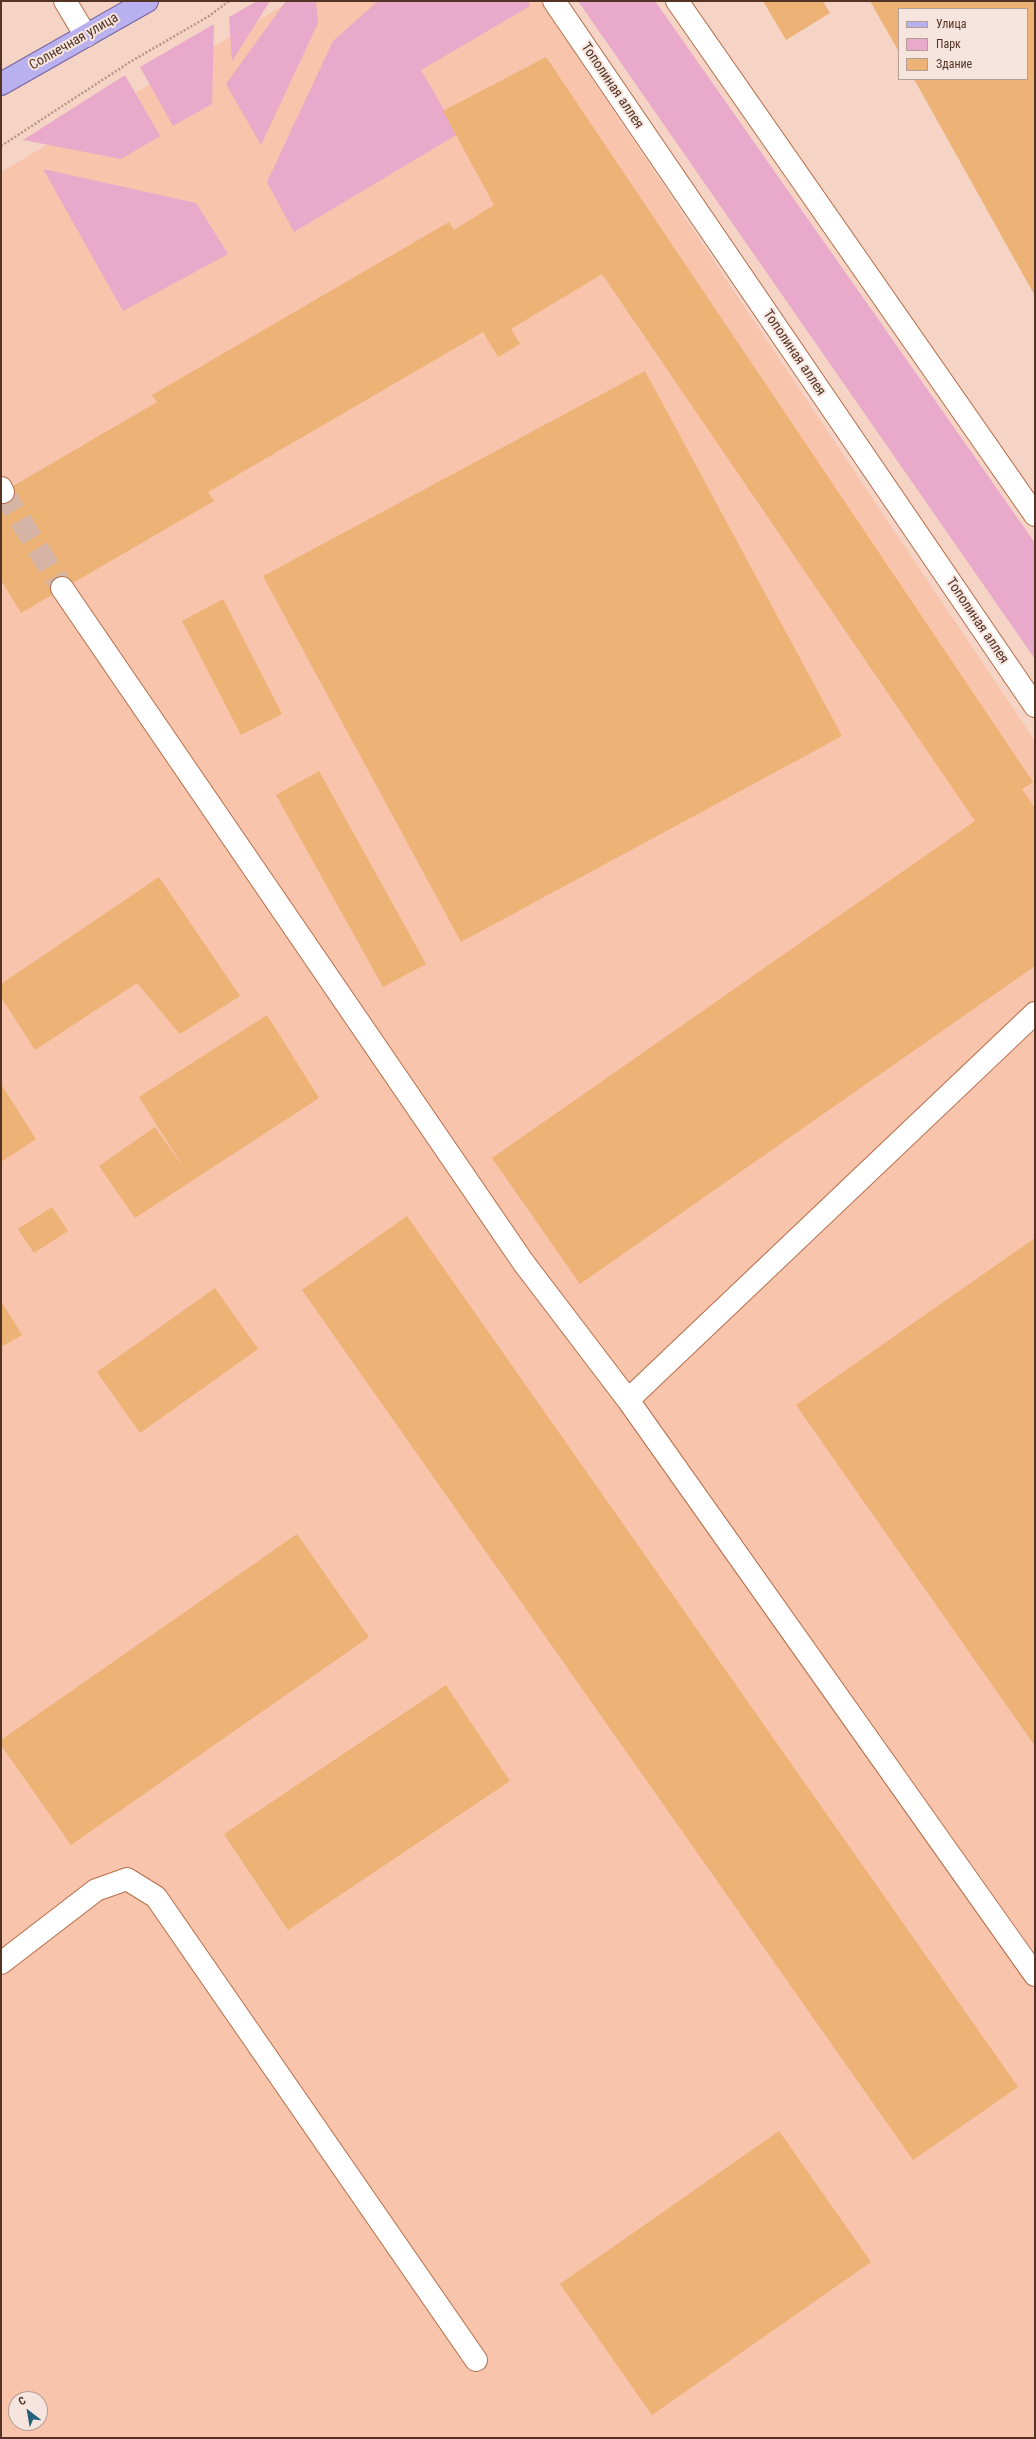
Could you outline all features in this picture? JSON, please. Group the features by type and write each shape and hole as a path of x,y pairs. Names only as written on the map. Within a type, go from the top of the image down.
{"main road":[{"name":"Солнечная улица","path":"1,84 147,1"}],"street":[{"path":"65,1 86,36"},
{"name":"Тополиная аллея","path":"554,1 1035,706"},
{"path":"677,1 1035,515"},
{"path":"62,588 523,1262 628,1400 1035,1975"},
{"path":"628,1400 1035,1013"},
{"path":"1,1963 96,1890 127,1879 156,1898 476,2360"}],"path":[{"path":"1,146 130,62 209,16 228,1"}],"shaded area":[{"path":"291,1 540,1 1035,741 1035,2438 1,2438 1,172"}],"green space":[{"path":"257,1 270,1 232,61 229,17"},
{"path":"286,1 316,1 318,23 261,145 226,84"},
{"path":"378,1 528,1 530,6 421,70 458,134 294,232 267,182 333,41"},
{"path":"578,1 655,1 1035,543 1035,659"},
{"path":"214,24 212,104 173,126 140,67"},
{"path":"125,75 160,136 121,159 23,140"},
{"path":"43,169 196,203 228,254 123,311"}],"building":[{"path":"763,1 823,1 830,13 786,40"},
{"path":"870,1 1035,1 1035,296 915,80 1028,80 1028,8 898,8 898,50"},
{"path":"546,57 1033,782 1022,789 1035,808 1035,966 580,1284 492,1158 975,821 602,274 511,329 520,344 498,357 483,332 208,492 214,501 21,613 1,580 1,493 157,402 152,395 449,222 454,230 494,205 443,111"},
{"path":"645,371 842,736 461,942 263,576"},
{"path":"223,599 282,714 241,735 182,621"},
{"path":"319,771 426,964 383,987 276,795"},
{"path":"159,877 240,996 180,1034 137,983 35,1050 1,997 1,984"},
{"path":"267,1015 319,1098 135,1218 99,1166 155,1127 186,1171 139,1097"},
{"path":"1,1084 36,1139 1,1162"},
{"path":"52,1207 68,1231 34,1253 18,1229"},
{"path":"407,1216 1018,2087 913,2160 302,1290"},
{"path":"1035,1238 1035,1746 796,1405"},
{"path":"215,1288 258,1349 140,1433 97,1372"},
{"path":"1,1301 22,1335 1,1347"},
{"path":"297,1534 369,1637 71,1845 1,1745 1,1740"},
{"path":"446,1685 510,1781 288,1930 224,1834"},
{"path":"779,2131 871,2262 652,2415 560,2284"}],"tunnel":[{"path":"3,492 62,588"}]}
